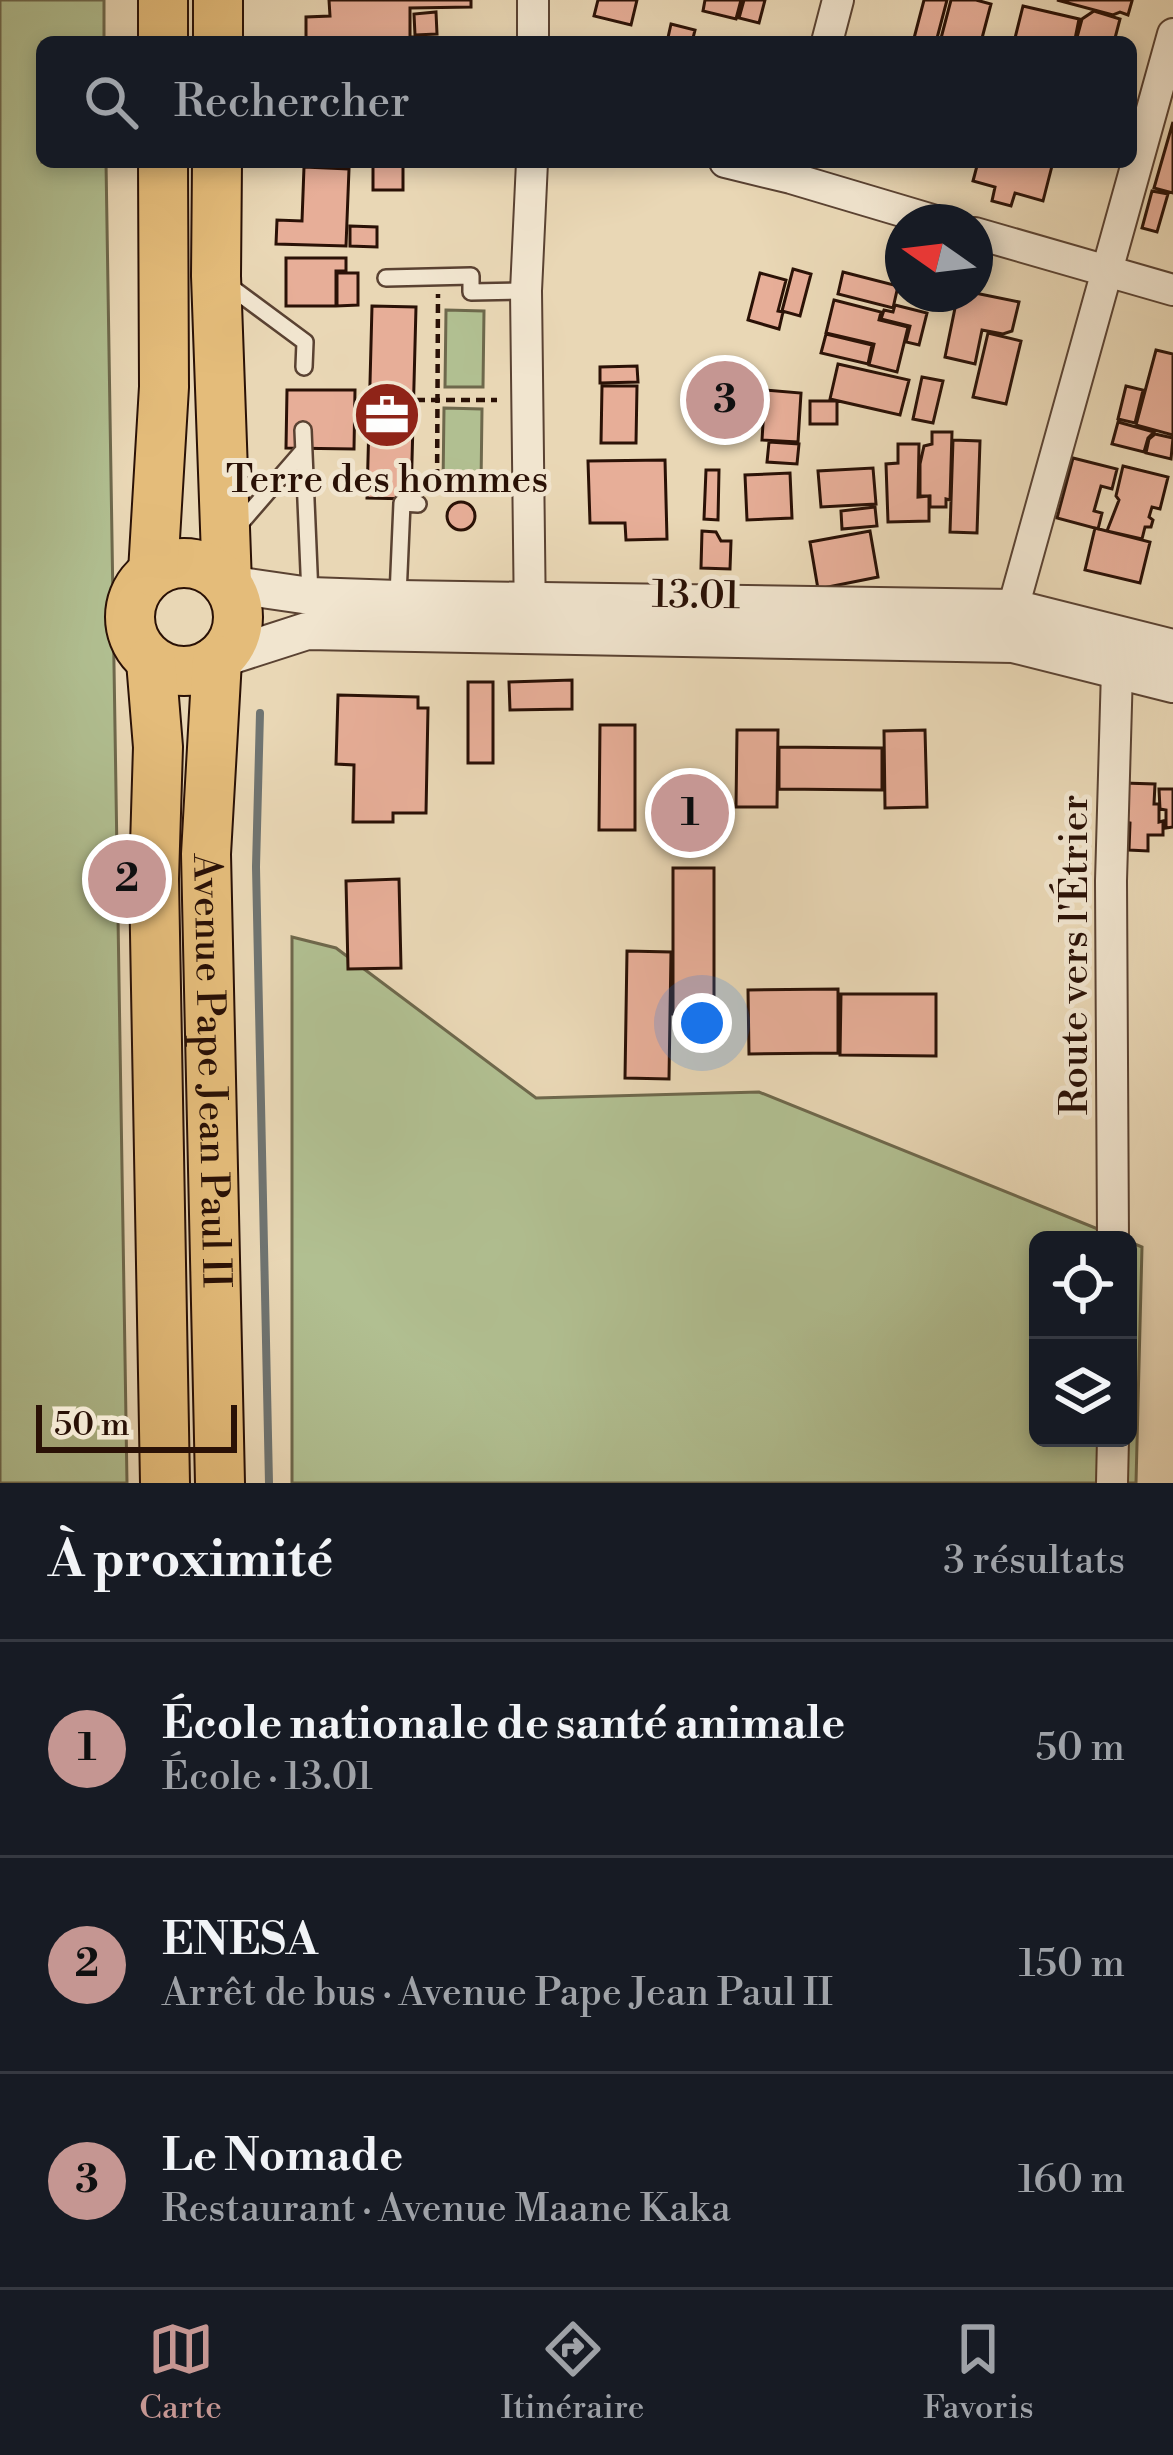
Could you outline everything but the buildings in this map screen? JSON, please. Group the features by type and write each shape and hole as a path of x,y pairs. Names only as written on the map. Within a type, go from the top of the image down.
{"highway":[{"path":"163,0 163,36"},
{"path":"218,0 218,36"},
{"name":"Avenue Pape Jean Paul II","path":"163,168 164,387 153,572 140,584 129,616 131,633 151,661 158,747 154,879 165,1483"},
{"name":"Avenue Pape Jean Paul II","path":"218,168 216,276 226,562 238,615 229,648 218,660 206,854 220,1483"},
{"path":"153,572 179,562 218,574 226,562"},
{"path":"151,661 184,672 218,660"}],"street":[{"path":"532,0 533,36"},
{"path":"828,36 838,0"},
{"path":"1137,162 1173,34"},
{"path":"530,619 526,291 532,168"},
{"path":"1013,626 1135,168"},
{"path":"793,170 888,204"},
{"path":"993,238 1173,290"},
{"name":"13.01","path":"226,562 309,614 1013,626 1173,648"},
{"name":"13.01","path":"218,660 309,614 398,599 530,619"},
{"name":"13.01","path":"1013,626 1117,670 1173,684"},
{"name":"Route vers l'Étrier","path":"1113,1231 1117,670"},
{"path":"1112,1483 1113,1447"}],"lane":[{"path":"216,276 305,342 304,367"},
{"path":"386,278 471,276 471,292 526,291"},
{"path":"303,430 309,614"},
{"path":"226,562 303,451"},
{"path":"398,599 402,503 418,503"}],"path":[{"path":"437,510 438,277"},
{"path":"416,400 527,398"},
{"path":"418,503 418,490 481,492"}],"green space":[{"path":"0,0 104,0 104,36 36,36 36,168 106,168 127,1483 0,1483"},
{"path":"446,310 484,311 483,387 445,387"},
{"path":"444,408 482,409 481,486 443,485"},
{"path":"292,937 336,948 536,1098 759,1092 1103,1231 1029,1231 1029,1447 1137,1447 1136,1483 292,1483"},
{"path":"1137,1245 1142,1247 1137,1444"}],"waterway":[{"path":"260,713 256,867 269,1483"}],"place":[{"name":"Le Nomade","path":"725,400"},
{"name":"Terre des hommes","path":"387,415"},
{"name":"École nationale de santé animale","path":"690,813"},
{"name":"ENESA","path":"127,879"}]}
